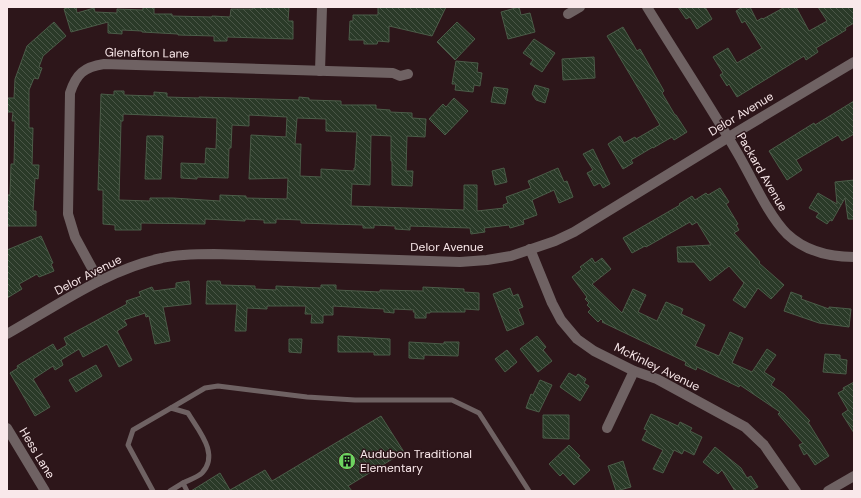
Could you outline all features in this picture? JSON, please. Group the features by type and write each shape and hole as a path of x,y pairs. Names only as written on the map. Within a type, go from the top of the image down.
{"street":[{"path":"320,71 322,7"},
{"path":"568,14 580,7"},
{"name":"Packard Avenue","path":"647,7 728,138 772,215 788,234 798,242 818,252 849,257"},
{"name":"Delor Avenue","path":"7,334 114,273 135,265 162,258 193,254 460,262 511,256 555,242 574,232 854,62"},
{"name":"Glenafton Lane","path":"99,281 75,237 68,214 70,93 73,84 80,73 92,66 104,64 393,73 400,76 408,74"},
{"name":"McKinley Avenue","path":"530,249 552,303 561,320 577,339 594,351 657,379 745,427 764,445 796,491"},
{"path":"608,428 634,370"},
{"name":"Hess Lane","path":"7,428 45,491"},
{"path":"828,491 854,476"}],"lane":[{"path":"153,491 128,445 133,430 205,388 218,386 307,397 355,400 452,400 479,413 529,491"},
{"path":"170,491 202,473 209,461 209,448 188,413 171,408"},
{"path":"183,483 187,491"}],"building":[{"path":"76,7 77,13 94,8 95,12 117,13 117,9 143,10 143,7 154,7 154,14 172,14 172,16 230,17 231,9 253,9 253,7 289,7 288,21 293,21 293,39 227,37 227,41 214,41 214,36 178,35 122,30 122,34 108,33 108,22 71,32 64,9"},
{"path":"378,7 446,7 432,36 389,26 389,42 378,41 377,44 364,44 364,40 349,40 350,21 353,21 353,15 378,15"},
{"path":"519,7 521,15 530,13 535,32 508,39 501,12"},
{"path":"678,7 705,7 712,19 697,29 690,17 686,19"},
{"path":"743,7 750,7 757,21 785,7 796,7 809,31 827,21 818,7 854,7 854,23 845,28 846,30 816,48 818,52 806,60 804,56 737,97 729,84 727,86 720,75 723,73 713,57 728,48 737,63 762,48 745,21 742,23 736,11"},
{"path":"54,22 66,36 43,56 39,67 42,68 38,79 34,78 29,90 29,128 33,128 32,165 39,165 38,179 35,178 33,211 36,211 36,226 7,226 7,195 10,195 11,164 14,164 15,121 12,121 13,112 7,112 7,98 14,98 15,79 27,46"},
{"path":"457,22 475,39 455,60 437,42"},
{"path":"623,27 637,51 640,49 664,91 662,93 687,132 674,140 672,137 653,147 631,160 633,163 623,169 608,144 620,136 624,143 635,137 636,139 660,125 607,36"},
{"path":"534,39 555,53 542,72 530,64 533,60 523,53"},
{"path":"594,57 595,78 563,80 562,59"},
{"path":"456,61 478,63 477,72 482,73 480,86 474,85 473,92 455,90 456,84 452,84"},
{"path":"535,85 549,89 545,103 536,100 532,94"},
{"path":"494,87 508,89 505,104 491,102"},
{"path":"114,91 124,91 124,95 154,96 154,92 167,93 167,97 299,100 299,97 309,98 309,100 341,101 341,105 376,105 376,109 390,110 390,112 412,113 412,118 426,119 425,137 407,136 406,171 413,171 412,186 392,185 391,136 371,135 370,185 352,184 351,206 464,210 464,185 477,185 477,211 504,208 503,205 508,203 506,197 531,188 528,181 558,168 564,182 567,181 573,197 559,203 554,190 532,200 537,215 523,220 524,224 510,228 509,225 484,228 485,232 471,234 470,228 410,226 410,230 395,229 395,226 374,225 374,228 363,228 363,225 301,223 301,220 276,219 276,223 264,223 264,220 245,219 245,221 205,219 205,224 141,223 141,230 115,230 115,225 103,224 103,190 98,190 101,94 114,95","holes":["123,114 217,118 216,149 206,148 205,164 181,163 181,178 197,179 197,177 228,178 229,148 231,148 232,125 249,126 249,115 287,117 286,137 251,135 249,179 288,178 287,199 246,198 246,196 220,195 220,201 173,198 150,198 150,201 119,200 121,121 123,121","297,118 326,119 326,131 357,132 354,171 321,169 321,177 300,176 301,144 295,144"]},
{"path":"454,98 468,111 445,135 429,119 443,104 446,107"},
{"path":"854,101 854,134 842,141 838,135 796,160 802,170 787,180 769,151 814,123 815,125"},
{"path":"147,136 163,136 161,179 145,179"},
{"path":"593,149 610,184 603,188 600,183 594,186 587,173 593,170 583,154"},
{"path":"504,168 507,182 495,185 492,171"},
{"path":"854,180 854,219 848,219 845,198 832,221 830,220 827,224 816,217 819,213 809,208 818,193 837,204 835,182"},
{"path":"720,188 729,202 726,204 738,224 736,225 739,230 734,233 760,262 759,263 784,285 771,299 758,288 745,308 733,300 744,283 729,266 710,281 694,262 678,262 677,247 711,245 697,222 692,225 690,222 646,247 645,246 632,253 623,238 680,205 679,204 692,196 695,200 706,193 708,195"},
{"path":"41,236 53,263 51,264 54,271 39,277 37,274 19,284 22,289 7,298 7,250"},
{"path":"592,258 595,263 602,258 611,269 592,284 622,313 633,289 646,295 638,312 657,321 666,302 683,309 681,314 705,325 695,346 719,356 730,332 743,338 732,363 752,372 767,349 776,355 764,372 775,379 771,385 784,394 810,421 808,422 829,456 815,465 807,453 804,455 799,445 803,443 778,414 780,412 740,385 739,387 697,367 696,370 685,365 686,362 602,322 603,321 601,319 598,322 588,312 591,309 587,305 589,303 585,299 587,297 572,277 582,269 580,267"},
{"path":"189,281 191,304 163,307 170,341 155,344 149,316 146,317 145,313 124,320 127,325 117,331 132,360 119,367 107,344 83,357 79,349 61,360 63,365 55,370 53,366 33,379 50,407 35,416 10,373 18,368 17,366 53,344 57,351 67,345 64,338 127,304 126,301 141,296 139,292 152,287 154,291 176,288 176,283"},
{"path":"207,281 220,281 221,285 255,286 255,289 276,290 276,286 321,288 321,285 336,285 336,290 380,292 380,290 423,291 423,287 464,289 464,292 479,293 479,310 465,309 465,312 430,312 426,313 426,318 415,318 415,312 413,312 414,310 394,309 394,313 384,312 384,309 333,306 333,315 323,315 323,323 311,323 312,314 305,314 306,306 267,306 267,309 247,308 246,331 235,331 237,304 206,304"},
{"path":"510,288 513,296 518,294 523,307 518,309 524,324 507,331 493,294"},
{"path":"791,292 802,296 801,299 829,309 829,307 851,309 849,327 819,323 784,311"},
{"path":"338,336 390,339 390,355 374,355 374,352 338,352"},
{"path":"537,336 546,347 543,350 552,361 538,372 520,349"},
{"path":"289,339 302,339 301,353 289,352"},
{"path":"409,342 444,344 444,342 459,342 458,356 424,355 424,359 409,358"},
{"path":"507,350 517,362 505,372 495,359"},
{"path":"825,354 840,355 840,359 847,360 846,374 823,372"},
{"path":"96,365 102,376 76,392 69,380"},
{"path":"569,373 576,377 578,374 586,379 584,383 589,386 580,401 560,387"},
{"path":"540,380 552,385 539,412 526,408 531,394 533,395"},
{"path":"854,382 854,433 842,414 848,410 838,393 844,390 843,388"},
{"path":"651,414 678,426 680,422 692,428 690,431 702,437 694,455 684,450 682,454 674,450 663,473 653,469 663,450 642,440 647,430 644,429"},
{"path":"543,415 569,415 569,439 543,438"},
{"name":"Audubon Traditional Elementary","path":"381,416 404,452 348,486 352,491 191,491 220,473 230,490 265,470 272,481"},
{"path":"569,445 580,456 578,457 590,470 574,485 563,473 560,476 549,464"},
{"path":"715,447 741,468 747,478 751,476 758,487 750,491 735,491 722,470 718,474 703,462"},
{"path":"623,461 631,487 616,491 608,466"}],"place":[{"name":"Audubon Traditional Elementary","path":"347,461"}]}
